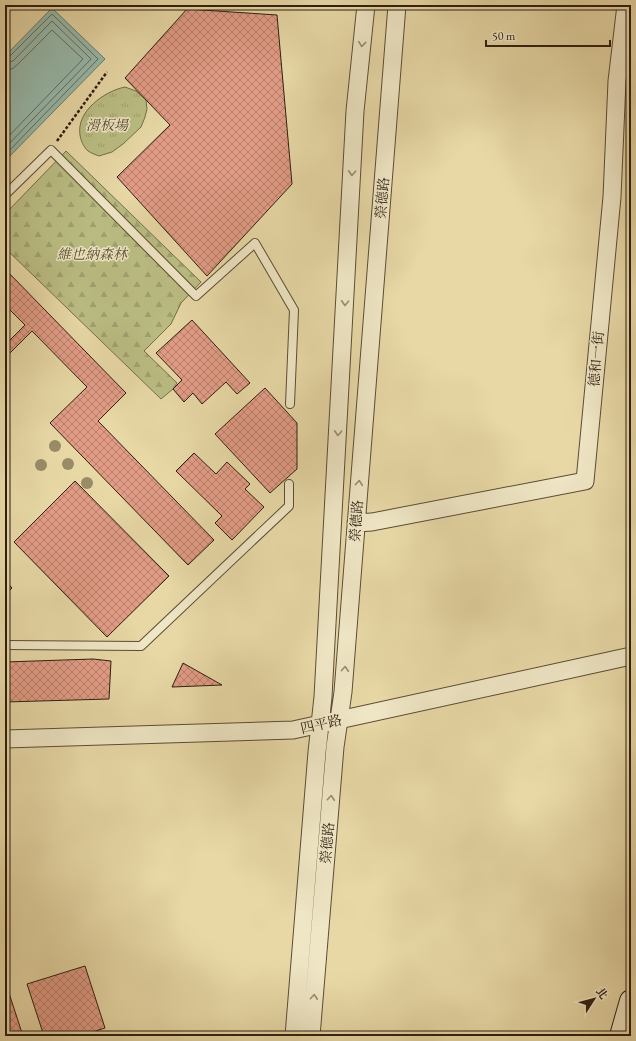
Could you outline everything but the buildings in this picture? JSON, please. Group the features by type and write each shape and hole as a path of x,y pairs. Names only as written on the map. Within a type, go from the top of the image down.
{"street":[{"name":"榮德路","path":"294,1036 316,760 321,724 355,111 366,5"},
{"name":"榮德路","path":"311,1036 335,747 340,720 397,5"},
{"name":"德和一街","path":"356,523 372,522 585,481 612,197 617,80 626,5"},
{"name":"四平路","path":"5,739 293,730 631,656"},
{"path":"621,1036 631,1001"}],"lane":[{"path":"5,195 51,150 196,296 255,243 294,310 290,404"},
{"path":"5,645 141,646 289,506 289,484"}],"path":[{"path":"51,150 107,72"}],"green space":[{"name":"滑板場","path":"125,87 136,91 146,100 147,109 141,127 112,152 99,156 88,151 82,143 80,137 80,126 87,110 109,93"},
{"name":"維也納森林","path":"66,151 201,282 181,303 171,324 144,351 177,383 173,389 161,399 5,248 5,214"}],"water":[{"path":"52,8 105,59 5,161 5,56"}]}
